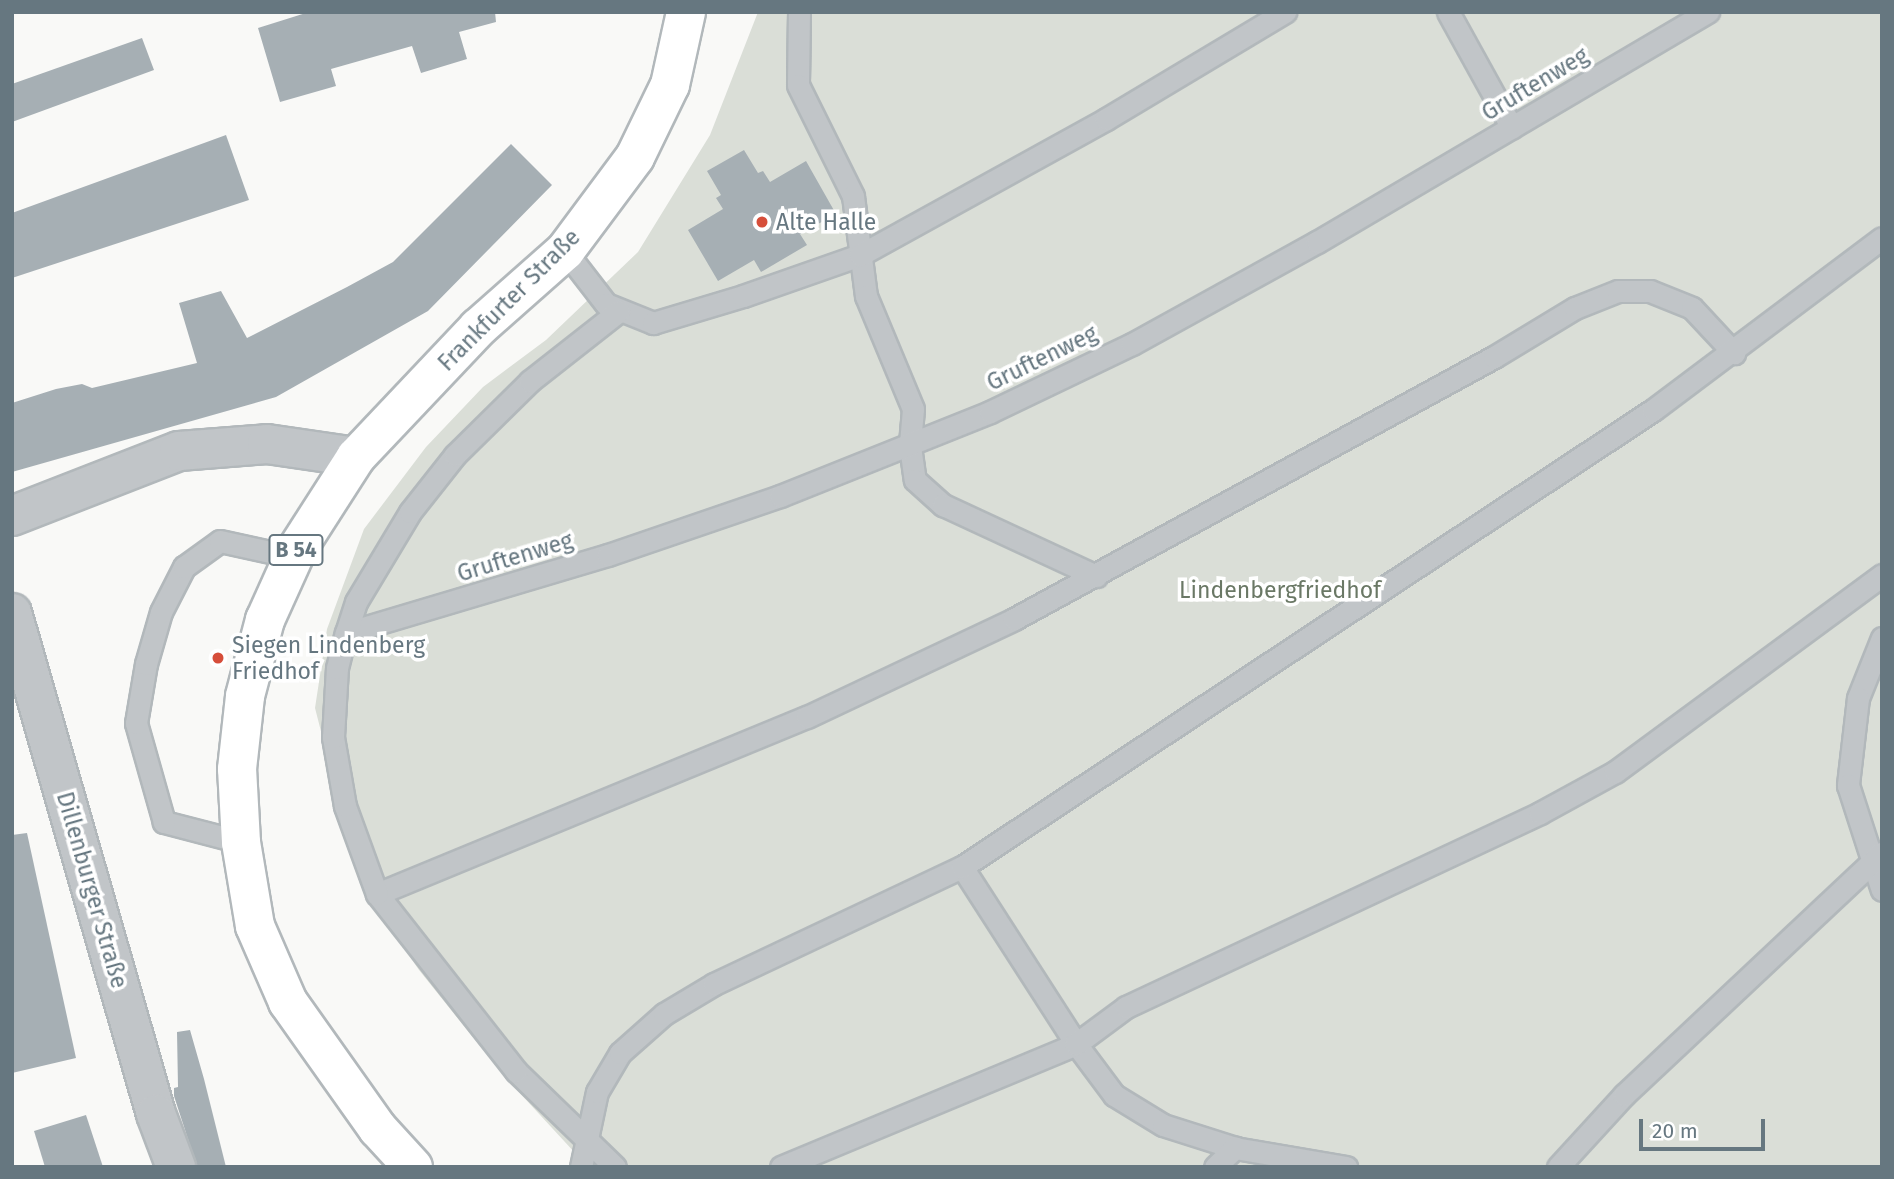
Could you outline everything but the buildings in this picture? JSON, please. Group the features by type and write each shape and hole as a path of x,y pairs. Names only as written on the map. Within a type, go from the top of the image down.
{"main road":[{"name":"Frankfurter Straße","path":"414,1167 378,1129 288,1002 255,926 241,842 237,769 245,696 265,620 297,549 356,457 478,328 565,251 635,157 670,85 686,12"}],"street":[{"path":"12,516 179,451 267,444 356,457"},
{"name":"Dillenburger Straße","path":"12,613 156,1114 176,1167"}],"lane":[{"path":"799,12 798,85 853,195 866,296 913,409 910,446 915,480 943,505 1096,576"},
{"path":"565,251 606,304 653,323 860,255 1106,119 1285,12"},
{"path":"1448,12 1512,128"},
{"name":"Gruftenweg","path":"346,633 608,555 910,446 1132,344 1512,128 1707,12"},
{"path":"581,1167 585,1138 597,1092 620,1053 664,1014 714,985 962,867 1208,707 1734,353 1882,238"},
{"path":"377,894 807,718 1096,576 1575,308 1618,291 1650,291 1692,308 1734,353"},
{"path":"615,1167 516,1071 377,894 345,806 333,737 337,668 346,633 381,558 410,512 456,455 530,381 619,311"},
{"path":"241,842 164,822 136,723 146,664 161,612 184,567 220,541 275,552 297,549"},
{"path":"782,1167 1076,1044 1126,1007 1467,850 1615,772 1882,575"},
{"path":"1882,638 1858,698 1849,785 1877,858 1882,890"},
{"path":"1558,1167 1624,1095 1877,858"},
{"path":"962,867 1076,1044 1114,1095 1163,1125 1235,1148 1346,1167"},
{"path":"1215,1167 1235,1148"}],"green space":[{"name":"Lindenbergfriedhof","path":"758,12 1882,12 1882,1167 588,1167 504,1076 419,970 360,884 315,708 327,629 364,529 426,447 483,387 546,340 638,252 710,135"}],"place":[{"name":"Alte Halle","path":"762,222"},
{"name":"Siegen Lindenberg Friedhof","path":"218,658"}]}
